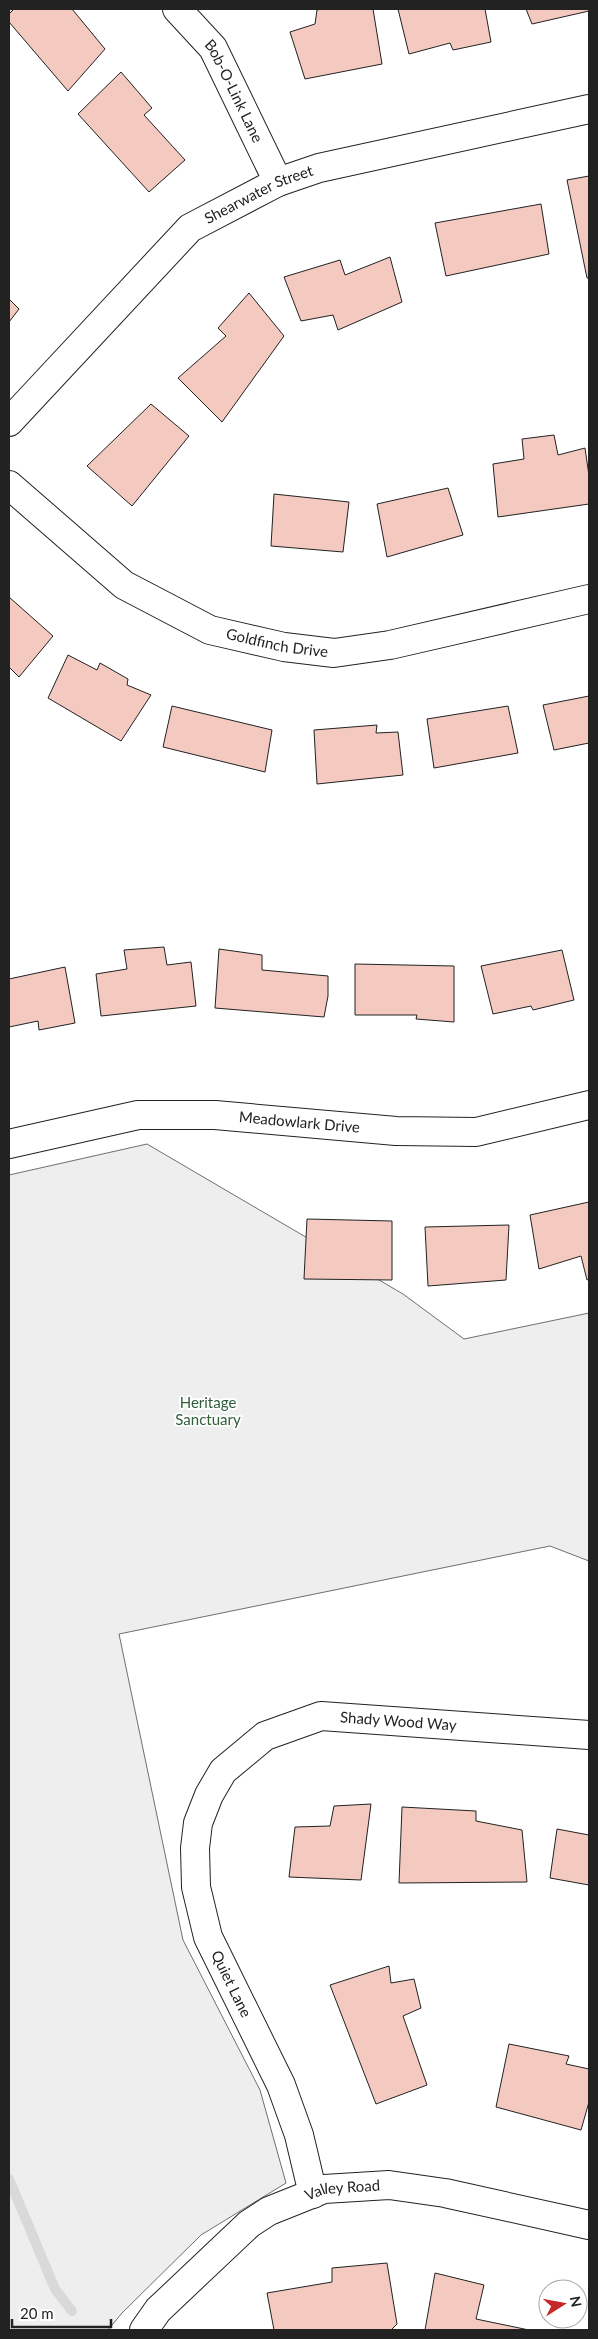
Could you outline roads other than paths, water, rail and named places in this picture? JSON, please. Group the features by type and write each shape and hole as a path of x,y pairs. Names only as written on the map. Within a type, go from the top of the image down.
{"street":[{"name":"Bob-O-Link Lane","path":"177,9 213,48 278,182"},
{"name":"Shearwater Street","path":"9,422 190,228 278,182 319,168 589,110"},
{"name":"Goldfinch Drive","path":"9,485 124,585 210,630 284,647 334,652 390,644 589,599"},
{"name":"Meadowlark Drive","path":"9,1144 138,1115 215,1115 396,1131 476,1132 589,1105"},
{"name":"Shady Wood Way","path":"223,1771 264,1736 321,1716 589,1735"},
{"name":"Quiet Lane","path":"223,1771 209,1794 198,1823 195,1848 196,1887 208,1937 280,2085 298,2135 313,2194"},
{"name":"Valley Road","path":"144,2330 158,2310 250,2224 269,2211 324,2189 389,2185 445,2192 589,2225"}],"waterway":[{"path":"9,2179 55,2289 72,2311"}],"park label":[{"name":"Heritage Sanctuary","path":"208,1412"}]}
